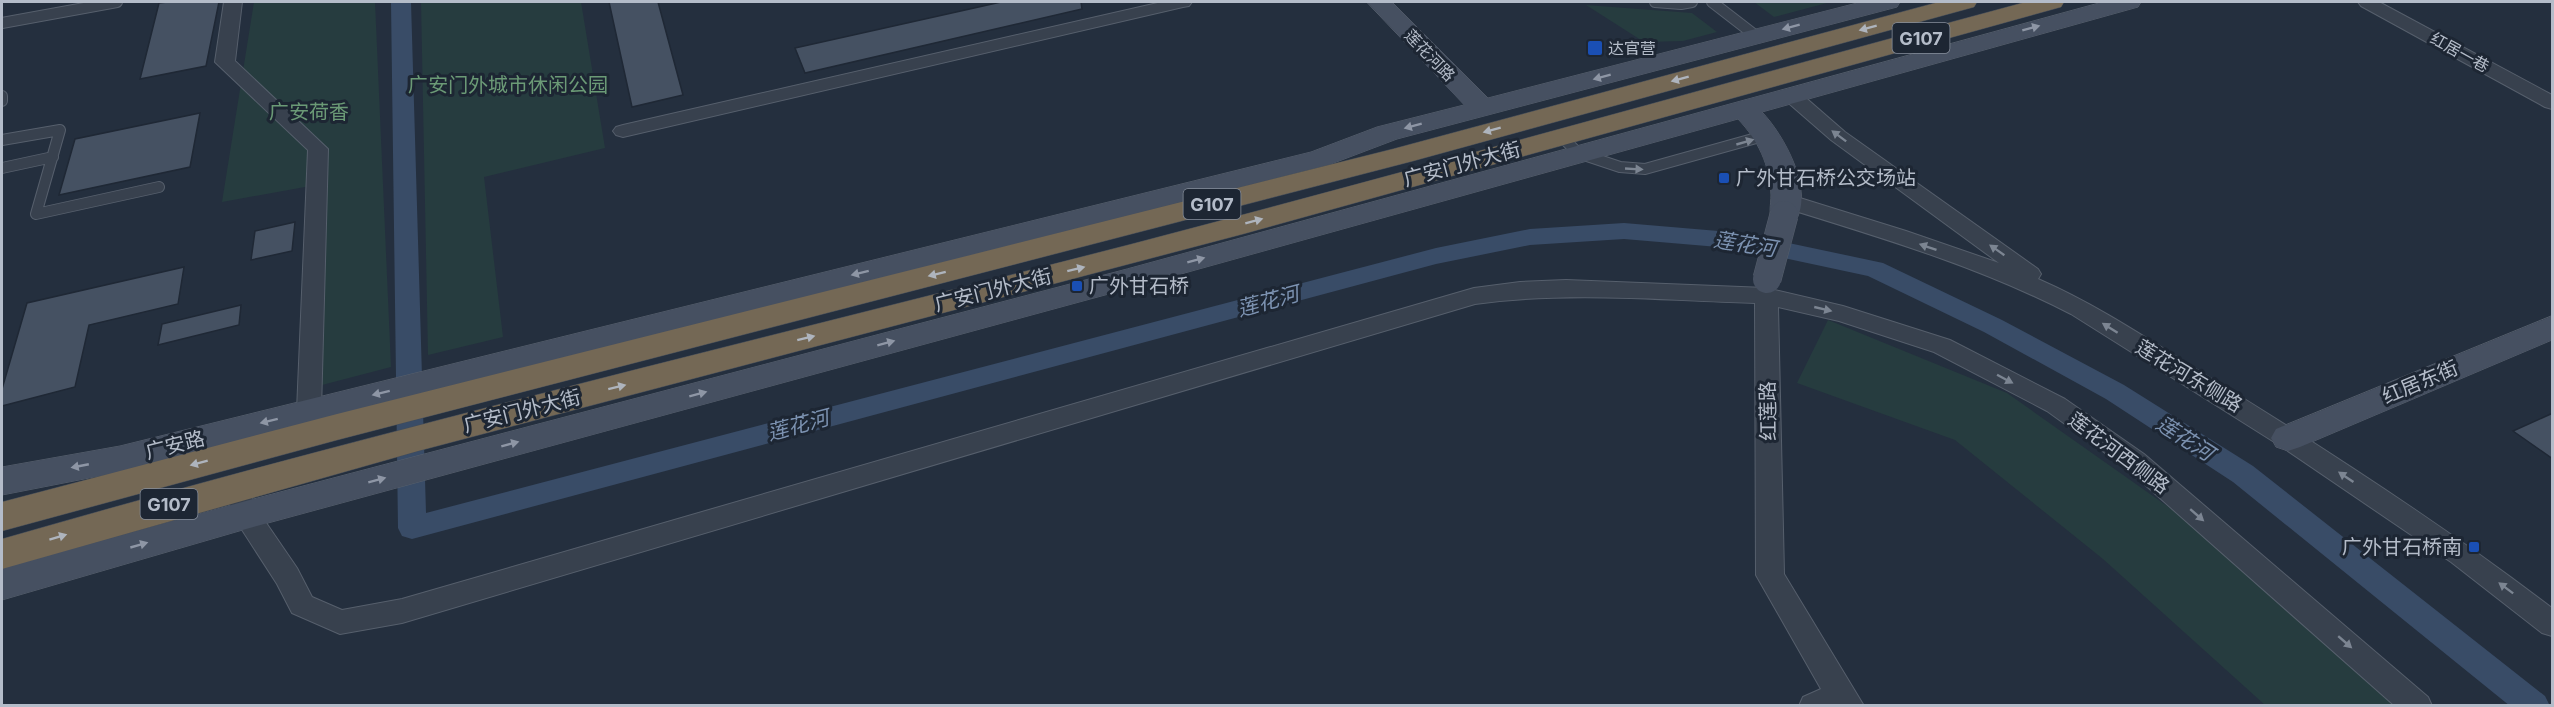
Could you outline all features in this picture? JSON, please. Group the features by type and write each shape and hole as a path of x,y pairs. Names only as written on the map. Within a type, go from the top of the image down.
{"highway":[{"name":"广安门外大街","path":"456,414 1403,155 1966,13 2052,2"},
{"name":"广安门外大街","path":"2,517 134,468 332,425 456,414 1137,253 1570,145 1708,97 1791,85 1966,13"},
{"path":"1708,97 1732,103 1743,109"},
{"name":"广安门外大街","path":"2,554 241,500 332,425"}],"street":[{"path":"233,2 225,62 318,148 332,425 456,414"},
{"path":"623,131 1183,2"},
{"name":"莲花河路","path":"1379,2 1482,108"},
{"name":"广安门外大街","path":"2,584 241,500 321,495 456,414 1321,158 1387,133 1888,2"},
{"name":"广安门外大街","path":"1570,145 1743,109 1791,85 1990,40 2129,2"},
{"name":"红居一巷","path":"2367,2 2553,103"},
{"path":"1966,13 1990,40"},
{"path":"1791,85 1838,136 2079,308"},
{"name":"红莲路","path":"1743,109 1767,135 1784,179 1786,208 1767,288 1770,574 1834,702"},
{"name":"莲花河东侧路","path":"1786,208 2007,274 2044,289 2079,308 2288,438 2461,554 2553,624"},
{"name":"莲花河西侧路","path":"241,500 302,605 340,622 402,611 1474,296 1520,290 1566,288 1767,288 1942,346 2056,405 2135,461 2417,705"},
{"name":"红居东街","path":"2288,438 2553,327"},
{"name":"广安路","path":"9,482 134,468"}],"lane":[{"path":"2,23 83,5 117,2"},
{"path":"1655,2 1681,4 1692,2"},
{"path":"1712,2 1756,36"},
{"path":"2,96 2,101"},
{"path":"2,140 60,130 36,214 159,187"},
{"path":"1570,145 1620,168 1646,170 1767,135"},
{"path":"2,168 52,157"}],"green space":[{"name":"广安荷香","path":"254,2 375,2 391,367 322,385 327,183 222,202"},
{"name":"广安门外城市休闲公园","path":"421,2 581,2 605,148 484,177 503,337 428,355"},
{"path":"1754,2 1825,2 1827,3 1774,17"},
{"path":"1586,5 1692,13 1717,32 1683,41 1644,42"},
{"path":"1828,320 2007,393 2177,513 2394,705 2265,705 2103,559 1955,440 1797,383"}],"building":[{"path":"219,2 206,66 140,79 159,3"},
{"path":"609,2 658,2 683,95 632,107"},
{"path":"1001,2 1081,2 1082,9 805,73 795,48"},
{"path":"200,113 190,167 59,195 75,139"},
{"path":"295,222 292,251 251,260 255,231"},
{"path":"184,267 178,304 89,325 75,387 2,406 2,389 27,303"},
{"path":"241,305 239,325 158,345 162,324"},
{"path":"2553,413 2553,459 2513,431"}],"waterway":[{"name":"莲花河","path":"401,2 412,528 1436,256 1530,237 1624,231 1742,241 1875,269 1993,326 2115,392 2243,474 2534,706"}],"place":[{"name":"达官营","path":"1595,48"},
{"name":"广外甘石桥公交场站","path":"1724,178"},
{"name":"广外甘石桥","path":"1077,286"},
{"name":"广外甘石桥南","path":"2474,547"}]}
